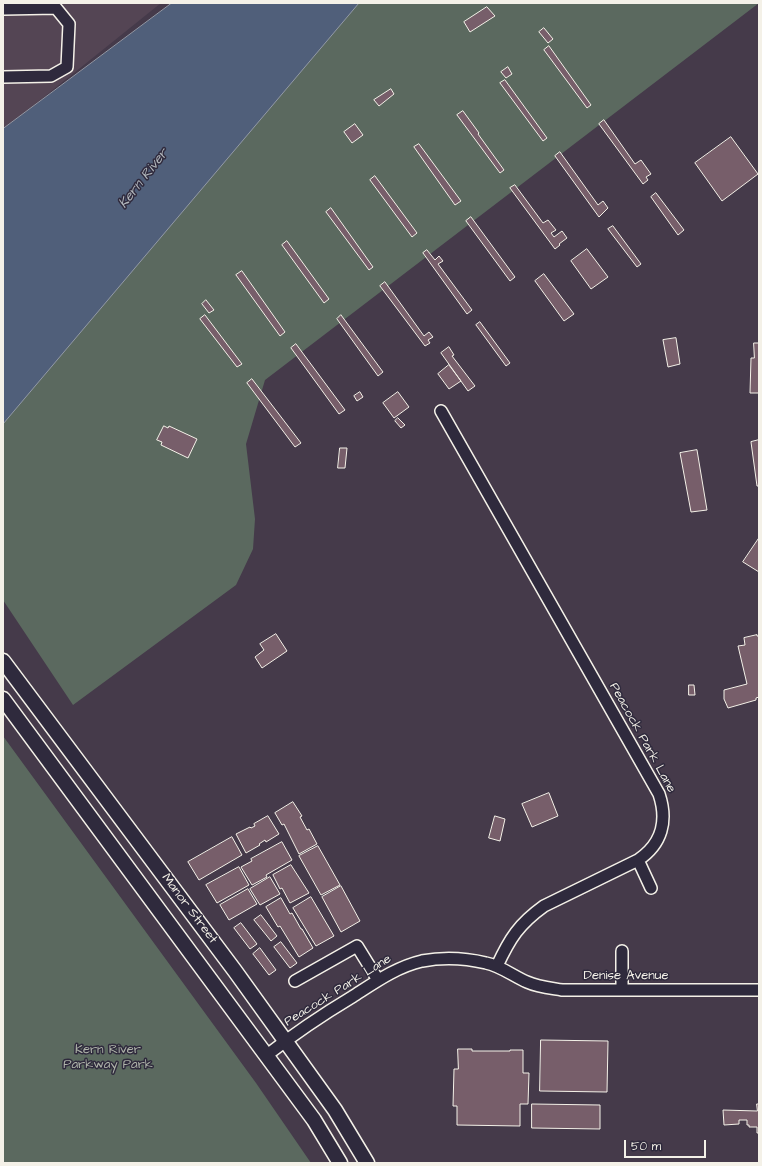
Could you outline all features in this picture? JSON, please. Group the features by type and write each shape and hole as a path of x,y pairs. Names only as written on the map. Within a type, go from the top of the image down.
{"main road":[{"name":"Manor Street","path":"3,661 235,971 335,1110 367,1163"},
{"name":"Manor Street","path":"3,699 314,1120 340,1163"}],"street":[{"path":"3,9 56,8 69,24 67,67 51,76 3,77"},
{"name":"Peacock Park Lane","path":"266,1055 305,1026 378,980 402,968 436,959 453,958 485,962 497,966 509,941 520,926 531,915 544,906 638,860 647,854 659,838 663,826 664,816 658,794 441,411"},
{"path":"638,860 651,888"},
{"path":"294,982 357,946 378,980"},
{"path":"622,950 622,990"},
{"name":"Denise Avenue","path":"497,966 528,983 544,988 562,990 759,990"}],"shaded area":[{"path":"3,3 161,3 3,130"}],"green space":[{"path":"231,3 759,3 265,380 246,444 255,519 253,549 236,585 73,705 3,600 3,209"},
{"name":"Kern River Parkway Park","path":"3,736 256,1083 311,1163 3,1163"}],"water":[{"name":"Kern River","path":"172,3 359,3 3,424 3,129"}],"building":[{"path":"487,7 495,16 470,32 464,22"},
{"path":"544,28 553,39 548,43 539,32"},
{"path":"549,46 591,105 587,108 544,50"},
{"path":"508,67 512,74 506,78 501,72"},
{"path":"505,80 547,138 543,141 500,83"},
{"path":"391,89 394,94 379,106 374,100"},
{"path":"463,111 504,170 500,173 457,115"},
{"path":"604,120 635,164 641,160 651,174 646,177 648,180 643,184 599,124"},
{"path":"355,124 363,135 352,143 344,132"},
{"path":"731,137 758,174 722,201 695,163"},
{"path":"419,144 461,201 455,205 414,147"},
{"path":"560,152 598,205 603,201 608,208 599,217 555,156"},
{"path":"375,176 417,233 412,237 370,180"},
{"path":"515,185 543,223 548,220 556,230 551,233 554,237 562,231 567,238 555,249 510,188"},
{"path":"656,193 684,230 678,235 651,197"},
{"path":"331,208 373,267 369,270 326,212"},
{"path":"471,217 515,277 510,281 466,221"},
{"path":"613,226 641,264 637,267 608,229"},
{"path":"287,241 329,299 324,303 282,245"},
{"path":"587,249 608,277 591,289 571,261"},
{"path":"427,250 435,260 439,256 443,261 438,264 472,310 467,314 423,253"},
{"path":"242,271 285,332 280,336 236,275"},
{"path":"544,274 574,314 564,321 535,281"},
{"path":"385,282 424,336 429,332 433,337 428,340 430,343 425,346 380,286"},
{"path":"206,300 214,310 209,313 202,304"},
{"path":"205,315 242,364 237,367 200,319"},
{"path":"341,315 383,372 378,376 337,319"},
{"path":"480,322 510,363 506,366 476,325"},
{"path":"676,338 680,364 668,367 663,340"},
{"path":"754,343 759,343 759,393 750,393 751,358 754,358"},
{"path":"296,344 345,410 339,414 291,348"},
{"path":"449,347 454,355 452,356 475,386 468,391 441,353"},
{"path":"449,365 461,381 449,389 438,374"},
{"path":"252,379 301,443 295,447 247,383"},
{"path":"360,392 363,397 357,401 354,396"},
{"path":"398,392 409,407 394,418 383,403"},
{"path":"398,418 405,425 401,428 395,421"},
{"path":"164,426 168,428 169,426 197,439 188,458 161,445 162,442 157,440"},
{"path":"759,440 759,486 757,486 751,442"},
{"path":"340,448 347,448 345,468 338,468"},
{"path":"697,450 707,510 691,512 680,453"},
{"path":"759,538 759,572 743,562"},
{"path":"276,634 287,651 262,668 255,657 264,650 260,644"},
{"path":"757,635 759,636 759,697 756,698 756,700 728,708 724,699 724,690 747,684 738,646 745,645 744,638"},
{"path":"689,685 694,685 695,695 689,695"},
{"path":"549,793 558,816 532,827 522,804"},
{"path":"293,802 302,816 300,817 307,830 309,829 317,844 299,854 284,824 282,825 275,813"},
{"path":"268,816 279,834 266,842 265,840 259,844 260,845 246,853 236,834 255,826 254,824"},
{"path":"495,816 505,819 500,841 489,838"},
{"path":"232,837 242,855 199,880 188,862"},
{"path":"282,842 292,860 252,885 241,867 252,861 251,859"},
{"path":"318,846 340,885 321,895 299,856"},
{"path":"291,865 309,893 290,903 282,888 280,889 273,875"},
{"path":"239,867 249,885 217,903 206,885"},
{"path":"270,877 280,894 260,905 250,889"},
{"path":"341,886 360,921 341,932 322,897"},
{"path":"248,889 257,904 229,920 220,905"},
{"path":"311,897 334,936 316,946 293,908"},
{"path":"281,898 313,948 299,957 280,926 278,927 266,907"},
{"path":"261,915 277,936 271,941 254,920"},
{"path":"241,923 257,944 250,949 234,928"},
{"path":"281,942 297,963 290,968 274,947"},
{"path":"260,948 276,970 269,975 253,954"},
{"path":"541,1040 608,1041 607,1092 540,1091"},
{"path":"458,1049 472,1049 472,1051 523,1050 523,1073 529,1073 528,1104 520,1104 520,1126 457,1125 457,1106 453,1106 454,1069 458,1069"},
{"path":"532,1104 600,1105 600,1129 532,1128"},
{"path":"757,1104 759,1104 759,1133 757,1133 757,1127 749,1127 749,1125 747,1125 747,1120 739,1120 739,1124 724,1125 723,1110 757,1111"}]}
